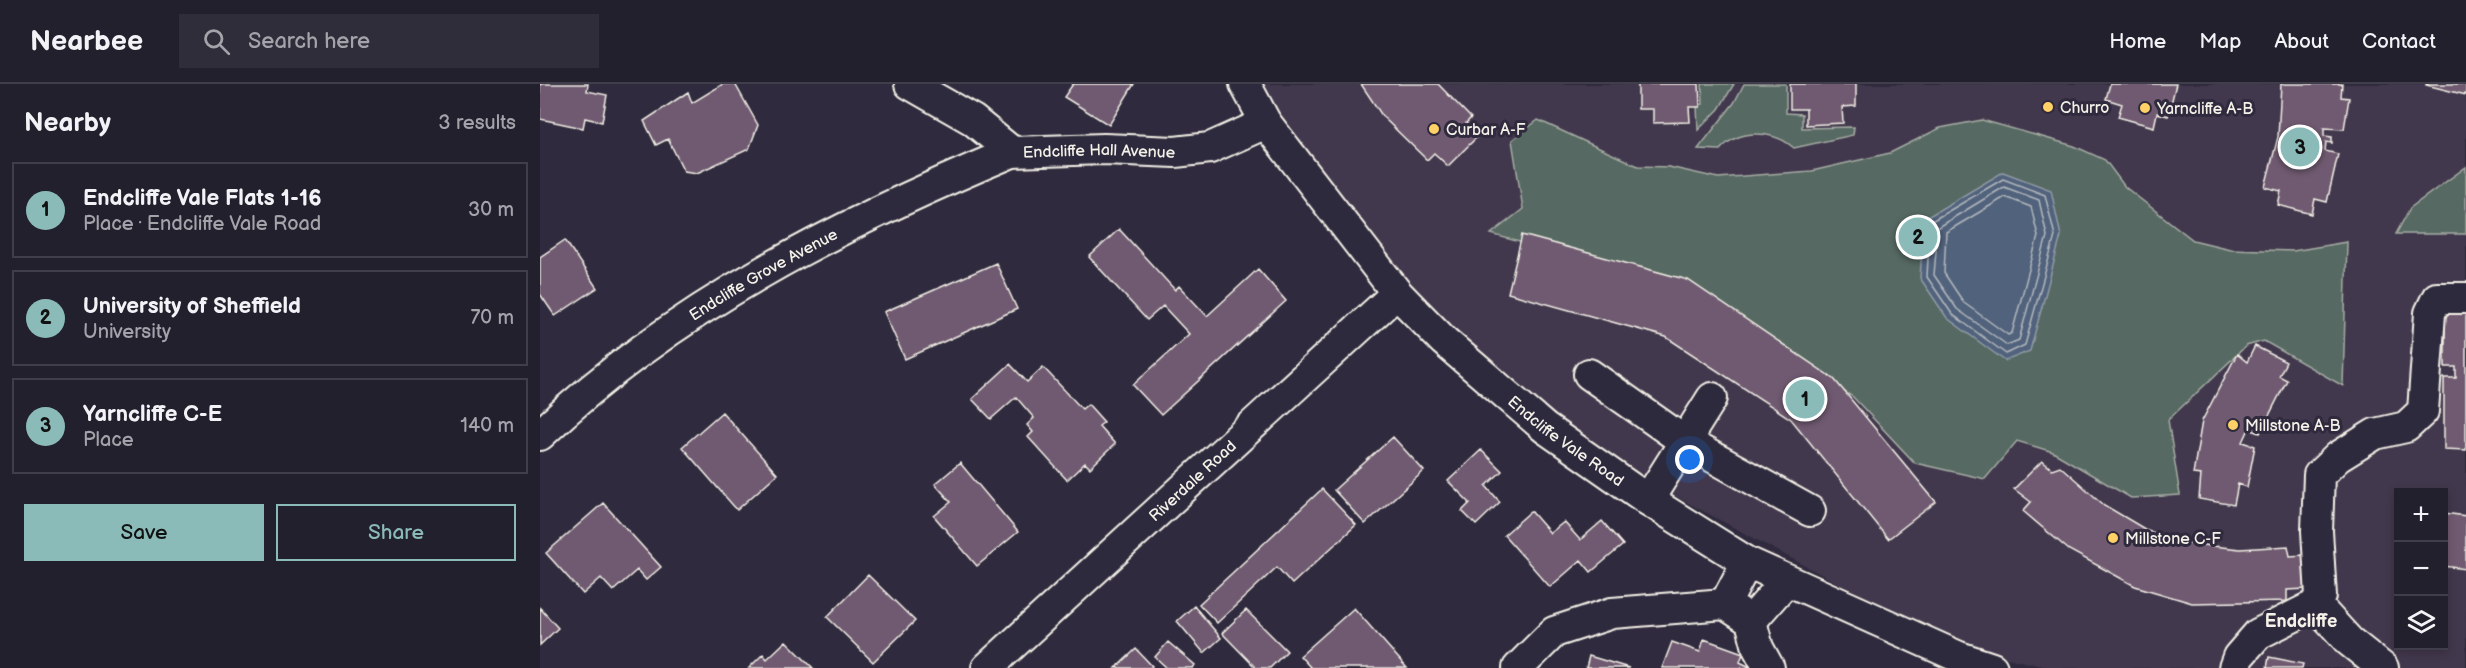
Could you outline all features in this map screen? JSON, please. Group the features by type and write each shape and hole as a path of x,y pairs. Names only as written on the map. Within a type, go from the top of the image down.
{"street":[{"name":"Endcliffe Hall Avenue","path":"910,84 973,120 1012,152 1104,149 1175,152 1210,148 1266,123"},
{"name":"Endcliffe Vale Road","path":"1245,84 1266,123 1397,293 1444,340 1545,428 1648,500 1747,562 1958,662 1992,668"},
{"name":"Endcliffe Grove Avenue","path":"540,435 619,366 716,300 930,186 1012,152"},
{"name":"Riverdale Road","path":"987,668 1397,293"},
{"path":"2234,668 2238,657 2258,634 2316,605 2321,596 2317,531 2319,475 2338,457 2375,434 2406,427 2423,411 2430,313 2438,298 2466,298"},
{"path":"1589,374 1684,441 1810,512"},
{"path":"1648,500 1712,399"},
{"path":"1725,604 1747,562"},
{"path":"1751,621 1786,581"},
{"path":"1518,668 1554,632 1612,612 1725,604 1751,621 1758,648 1769,668"},
{"path":"2316,605 2349,640 2383,668"}],"shaded area":[{"path":"1259,84 2466,84 2466,668 2052,668 1957,647 1479,391"}],"green space":[{"path":"1702,84 1734,84 1719,109 1698,130 1697,105 1703,104"},
{"path":"1744,84 1786,84 1786,113 1802,114 1802,128 1854,127 1853,135 1794,148 1776,138 1756,134 1737,138 1720,150 1698,149 1734,103"},
{"path":"1538,120 1638,166 1669,167 1718,178 1812,171 1890,153 1940,128 1982,120 2074,146 2105,160 2125,187 2193,240 2230,249 2293,251 2347,242 2343,386 2264,341 2246,346 2168,420 2180,495 2131,498 2053,452 2017,441 1985,479 1915,463 1853,397 1680,287 1491,234 1523,209 1512,140"},
{"path":"2466,167 2466,234 2396,234 2410,208"}],"water":[{"path":"2003,172 2051,190 2061,236 2030,351 2005,361 1947,318 1920,278 1924,219"}],"building":[{"path":"540,84 588,84 587,91 607,95 602,122 585,118 583,128 540,119"},
{"path":"723,84 735,84 758,125 749,149 697,173 684,171 668,139 656,145 644,121 688,92 692,103"},
{"path":"1073,84 1134,84 1109,125 1064,97"},
{"name":"Curbar A-F","path":"1361,84 1438,84 1471,118 1466,123 1478,136 1448,166 1434,153 1427,160 1383,117"},
{"path":"1638,84 1699,84 1700,107 1689,107 1690,122 1653,123 1653,109 1638,109"},
{"path":"1790,84 1856,84 1856,106 1842,107 1843,123 1806,125 1806,109 1790,109"},
{"name":"Yarncliffe A-B","path":"2110,84 2176,84 2168,116 2157,113 2154,127 2118,117 2122,104 2106,99"},
{"path":"2281,84 2342,84 2341,97 2349,98 2344,129 2324,128 2324,136 2332,137 2332,143 2326,142 2325,151 2338,154 2327,202 2315,199 2312,214 2278,205 2281,191 2265,187 2278,137"},
{"path":"2466,84 2466,95 2426,85"},
{"path":"1119,229 1175,290 1179,286 1207,316 1258,269 1286,301 1161,415 1133,385 1189,334 1163,306 1147,320 1089,257"},
{"path":"1522,235 1688,280 1834,379 1936,502 1888,539 1791,419 1666,337 1508,293"},
{"path":"565,240 597,288 555,316 540,294 540,257"},
{"path":"996,263 1017,309 905,359 884,312"},
{"path":"2445,305 2466,305 2466,450 2444,449 2444,378 2456,378 2456,367 2445,367"},
{"name":"Millstone A-B","path":"2255,346 2286,362 2279,376 2287,380 2260,433 2249,429 2243,442 2255,446 2247,487 2238,484 2234,505 2199,499 2201,475 2193,474 2202,421 2237,354 2247,362"},
{"path":"1010,364 1027,382 1043,367 1082,409 1088,404 1104,422 1099,426 1115,444 1090,468 1085,463 1067,480 1028,437 1033,432 1027,425 1034,418 1016,397 991,419 972,399"},
{"path":"722,412 777,474 737,510 682,447"},
{"path":"1393,437 1424,471 1365,524 1334,490"},
{"path":"1481,450 1502,471 1486,486 1500,502 1476,525 1462,511 1470,503 1448,481"},
{"name":"Millstone C-F","path":"2042,461 2052,469 2060,466 2104,505 2148,531 2194,544 2240,549 2288,546 2290,556 2304,555 2306,589 2287,590 2287,601 2192,603 2135,586 2069,550 2023,511 2031,502 2014,489"},
{"path":"960,463 1018,532 977,566 934,516 951,502 935,484"},
{"path":"1322,489 1356,525 1292,584 1277,567 1217,623 1199,604"},
{"path":"603,503 661,567 646,580 637,570 613,591 601,578 583,594 546,553"},
{"path":"1531,511 1550,533 1564,522 1580,540 1602,521 1623,545 1591,572 1581,560 1550,587 1504,535"},
{"path":"2448,514 2466,516 2466,569 2448,567"},
{"path":"868,575 915,621 873,662 827,617"},
{"path":"1194,606 1221,638 1204,653 1177,621"},
{"path":"540,608 558,628 540,645"},
{"path":"1354,608 1407,668 1311,668 1300,656"},
{"path":"1246,610 1287,651 1270,668 1256,668 1222,633"},
{"path":"1704,639 1743,653 1740,662 1752,668 1662,668 1672,642 1700,652"},
{"path":"786,641 813,668 749,668 763,654 767,659"},
{"path":"1168,642 1195,665 1193,668 1167,668 1155,657"},
{"path":"1136,649 1152,666 1150,668 1116,668"},
{"path":"1589,656 1629,668 1586,668"},
{"path":"2269,657 2303,664 2302,668 2267,668"}],"place":[{"name":"Churro","path":"2048,107"},
{"name":"Yarncliffe A-B","path":"2145,108"},
{"name":"Curbar A-F","path":"1434,129"},
{"name":"Yarncliffe C-E","path":"2300,147"},
{"name":"University of Sheffield","path":"1918,237"},
{"name":"Endcliffe Vale Flats 1-16","path":"1805,399"},
{"name":"Millstone A-B","path":"2233,425"},
{"name":"Millstone C-F","path":"2113,538"}],"district":[{"name":"Endcliffe","path":"2301,621"}]}
